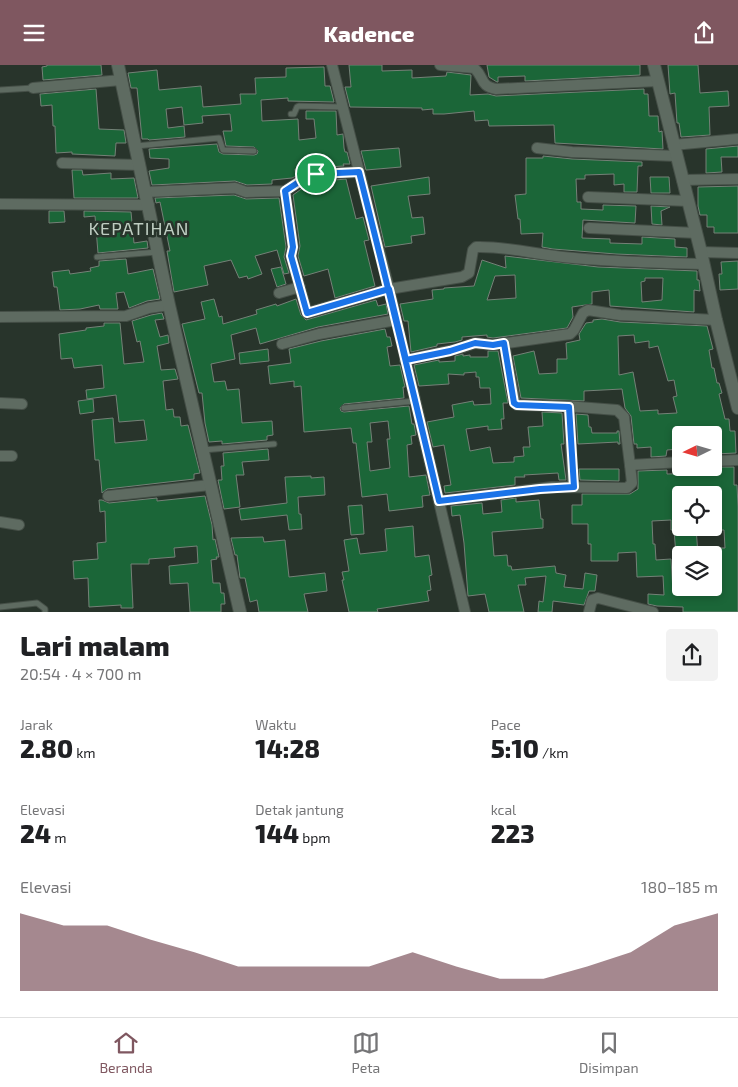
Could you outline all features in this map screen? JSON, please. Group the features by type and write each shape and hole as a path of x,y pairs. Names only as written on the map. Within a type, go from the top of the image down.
{"street":[{"path":"118,65 169,305 240,612"},
{"path":"332,65 389,289 465,612"},
{"path":"440,65 474,68 484,84 496,89 658,81"},
{"path":"654,65 703,257 716,320 733,369 738,408"},
{"path":"33,88 121,80"},
{"path":"537,148 572,152 675,150 738,139"},
{"path":"62,163 140,165"},
{"path":"146,192 235,188 246,192 285,191 308,176 359,172"},
{"path":"682,180 738,179"},
{"path":"285,191 293,247 291,256 307,313 389,289 466,275 470,270 473,249 478,246 623,263 738,253"},
{"path":"588,197 688,201"},
{"path":"0,204 149,205"},
{"path":"589,228 696,233"},
{"path":"279,293 300,287"},
{"path":"0,317 126,315 149,308 169,305"},
{"path":"406,360 450,351 475,343 493,345 570,334 582,313 588,310 645,317 716,320"},
{"path":"282,344 319,334 396,320"},
{"path":"439,501 540,489 630,487 632,483 624,417 621,413 617,410 517,405 514,403 504,343"},
{"path":"0,403 22,404"},
{"path":"569,407 574,487"},
{"path":"0,456 12,456"},
{"path":"722,461 738,460"},
{"path":"630,465 672,463"},
{"path":"108,496 210,485"},
{"path":"0,522 19,525"},
{"path":"589,612 592,600 598,597 653,612"}],"lane":[{"path":"0,90 33,88"},
{"path":"291,114 294,114 297,107 342,107"},
{"path":"136,146 219,138 223,150 254,151"},
{"path":"96,257 158,252"},
{"path":"344,408 415,401"},
{"path":"202,450 274,444"},
{"path":"0,607 37,603 46,609 46,612"}],"building":[{"path":"47,65 101,65 102,75 43,80 42,67"},
{"path":"349,65 382,65 382,71 412,70 412,78 446,76 447,72 471,75 470,95 488,94 496,96 644,89 644,94 648,94 649,116 658,116 659,132 662,131 663,149 555,143 554,125 489,126 488,120 475,121 474,111 433,114 433,109 422,110 422,108 350,107 345,87 351,87"},
{"path":"487,65 640,65 640,75 525,81 525,76 498,77 497,82 489,77"},
{"path":"668,65 698,65 700,93 728,91 729,106 709,107 710,135 681,137 679,123 677,123 675,93 670,94"},
{"path":"324,67 325,86 330,86 334,102 288,101 288,98 261,100 262,121 298,119 299,140 316,138 314,119 306,119 306,111 336,111 337,135 343,134 344,148 350,164 295,169 296,176 272,180 272,184 247,185 235,181 152,185 149,171 169,168 169,159 150,158 149,149 217,144 219,152 223,154 254,155 258,151 254,147 226,146 223,131 232,131 230,114 202,116 203,123 184,125 182,107 166,109 168,128 184,126 185,137 142,139 137,88 131,88 128,73 157,70 159,90 201,86 203,107 241,104 240,94 256,94 255,78 286,77 286,68"},
{"path":"96,89 99,129 124,130 126,143 116,143 115,156 72,154 72,152 56,153 52,105 41,106 40,94"},
{"path":"738,146 738,157 721,157 722,172 706,173 706,149"},
{"path":"399,148 401,167 366,170 361,151"},
{"path":"543,156 642,162 642,166 638,166 637,192 624,192 624,184 614,185 614,174 585,175 585,179 576,179 577,202 581,202 581,209 603,210 603,205 636,206 635,223 583,220 582,238 610,239 610,243 642,244 642,237 675,239 675,247 687,248 687,257 553,249 542,247 543,233 521,234 515,195 526,194 526,158 543,158"},
{"path":"72,170 82,170 83,175 111,173 111,179 134,178 138,198 74,198"},
{"path":"429,177 430,194 408,196 412,218 423,217 425,234 411,236 412,243 385,247 371,186"},
{"path":"650,177 669,177 670,193 651,193"},
{"path":"346,179 356,219 363,217 369,240 364,241 375,286 335,298 328,269 304,276 298,256 300,246 293,195 304,187 324,183 324,181"},
{"path":"738,186 738,233 714,233 714,227 707,227 707,215 700,215 698,187"},
{"path":"234,195 246,199 279,198 286,247 284,257 289,273 284,274 277,250 255,256 262,274 248,279 247,276 239,278 231,260 204,266 208,285 174,292 167,251 170,251 160,202 156,203 155,198"},
{"path":"651,206 670,207 661,211 662,225 652,224"},
{"path":"49,211 64,211 65,222 49,223"},
{"path":"84,211 131,212 134,243 147,241 148,248 98,253 95,216 84,217"},
{"path":"505,256 598,267 697,271 700,291 694,290 694,312 610,306 609,290 592,292 592,304 572,307 573,317 567,328 493,338 487,337 487,335 462,337 462,340 437,344 437,346 411,352 408,321 404,321 400,304 433,299 432,290 474,286 482,260 506,268","holes":["515,275 516,298 487,300 495,276","645,278 663,278 662,300 642,302 641,282 645,281"]},
{"path":"126,259 128,274 153,269 160,299 147,301 129,308 124,292 116,293 118,309 100,309 99,305 80,309 60,310 57,287 54,287 52,272 69,270 70,274 91,271 90,268 99,266 99,261"},
{"path":"738,261 738,289 720,290 719,274 722,274 721,262"},
{"path":"281,267 286,284 277,287 271,269"},
{"path":"214,299 219,317 222,316 223,324 257,314 256,310 276,304 277,306 296,299 301,315 306,320 376,300 378,306 386,304 388,314 318,327 260,344 256,328 231,335 235,359 211,364 214,382 225,381 227,390 239,389 242,423 272,421 273,435 267,436 267,440 222,444 222,441 209,442 202,393 199,393 182,324 205,319 201,302"},
{"path":"162,313 164,319 155,320 160,337 168,335 169,343 157,346 161,370 175,369 178,379 163,381 166,410 173,409 174,417 180,417 181,426 188,425 200,473 194,474 194,479 107,489 102,493 99,460 95,460 92,420 113,418 115,443 147,440 144,420 119,422 116,395 87,399 86,390 104,388 102,365 74,368 72,358 61,359 59,334 104,326 104,323 120,323 124,364 144,362 140,341 137,342 132,321"},
{"path":"602,319 620,322 707,326 713,349 709,350 712,368 714,368 717,383 719,383 722,393 719,394 725,419 729,419 730,431 735,431 736,453 722,454 722,426 672,426 672,450 667,450 666,456 651,457 651,447 637,448 637,444 634,444 631,416 625,408 622,389 584,391 584,401 521,398 513,356 534,351 539,374 557,373 557,359 567,359 566,343 580,340 579,334 586,323 593,322 593,320","holes":["634,335 635,343 649,341 649,348 658,346 668,381 674,380 677,396 673,397 677,413 658,414 658,410 640,411 633,372 619,375 618,336"]},
{"path":"385,329 387,337 390,337 392,346 387,347 390,366 400,365 405,387 403,387 404,398 344,404 340,408 344,412 409,406 416,435 411,436 412,444 407,445 409,477 426,475 430,495 422,496 423,507 389,511 387,494 362,497 356,443 353,443 351,428 304,432 301,386 294,387 294,381 270,384 268,366 291,363 289,349","holes":["388,421 390,439 387,439 390,468 370,471 367,442 372,442 370,423"]},
{"path":"268,349 269,361 240,364 239,353"},
{"path":"488,351 498,351 508,403 503,403 504,419 501,419 502,429 488,430 488,426 466,429 470,451 490,447 493,463 514,462 514,457 524,456 523,447 530,447 528,427 543,426 542,412 562,413 564,444 561,444 566,480 559,480 558,473 524,475 525,477 515,477 515,485 445,493 444,486 451,485 444,445 433,447 427,422 454,417 452,405 473,401 474,405 491,404 490,388 480,388 479,377 476,377 476,372 464,373 464,375 448,374 449,384 419,386 414,365 439,360 439,362 455,361 455,356 463,354 463,356 470,355 470,357 488,357"},
{"path":"93,399 94,412 80,414 78,401"},
{"path":"576,414 588,415 589,427 591,427 592,433 617,433 619,431 620,444 618,442 578,444"},
{"path":"268,449 269,460 242,462 244,475 236,475 240,507 224,509 218,480 222,480 221,466 224,466 223,453"},
{"path":"722,467 734,467 734,485 737,485 738,507 738,612 683,612 683,607 648,604 648,594 664,595 663,576 637,577 636,552 618,553 618,561 591,561 591,544 588,544 588,524 572,524 572,505 582,505 582,494 630,494 638,489 638,471 667,470 667,474 672,474 672,476 722,476","holes":["672,486 722,486 722,530 724,530 725,548 722,548 722,596 672,596 671,559 656,560 652,521 671,520 672,530"]},
{"path":"579,469 619,469 619,481 580,480"},
{"path":"311,476 311,478 324,477 325,495 298,497 302,529 289,530 287,515 241,520 239,509 287,503 285,477"},
{"path":"205,496 212,525 213,540 215,539 219,557 211,560 213,583 220,583 221,593 224,593 225,604 221,604 221,612 190,612 188,583 170,584 169,566 198,563 197,546 174,548 175,557 149,559 149,564 131,564 133,608 121,608 121,605 89,607 88,578 74,579 73,561 98,559 97,543 106,542 105,511 100,512 99,500 109,503"},
{"path":"516,498 516,502 539,500 543,528 492,532 494,556 507,555 508,566 511,566 512,570 555,566 556,573 566,575 564,587 583,589 585,573 597,575 595,591 589,591 584,605 553,601 552,612 538,612 539,601 543,602 546,576 525,578 526,585 518,585 524,612 489,612 485,594 468,596 460,515 452,516 451,506 482,503 483,514 502,512 501,500"},
{"path":"362,505 364,534 351,535 348,506"},
{"path":"413,526 415,557 429,555 432,575 429,576 431,590 427,591 429,601 377,609 378,612 349,612 342,580 344,580 342,572 349,571 344,540 357,538 360,554 387,551 385,529"},
{"path":"674,536 697,536 697,546 675,546"},
{"path":"263,537 264,542 285,540 289,577 325,573 327,591 304,594 308,612 259,612 257,600 250,602 245,578 240,578 237,555 235,555 231,538"}],"district":[{"name":"KEPATIHAN","path":"139,228"}],"route":[{"path":"316,174 308,176 285,191 293,247 291,256 307,313 389,289 406,360 450,351 475,343 487,345 504,343 514,403 517,405 569,407 574,487 552,487 439,501 389,289 359,172 316,174"}]}
